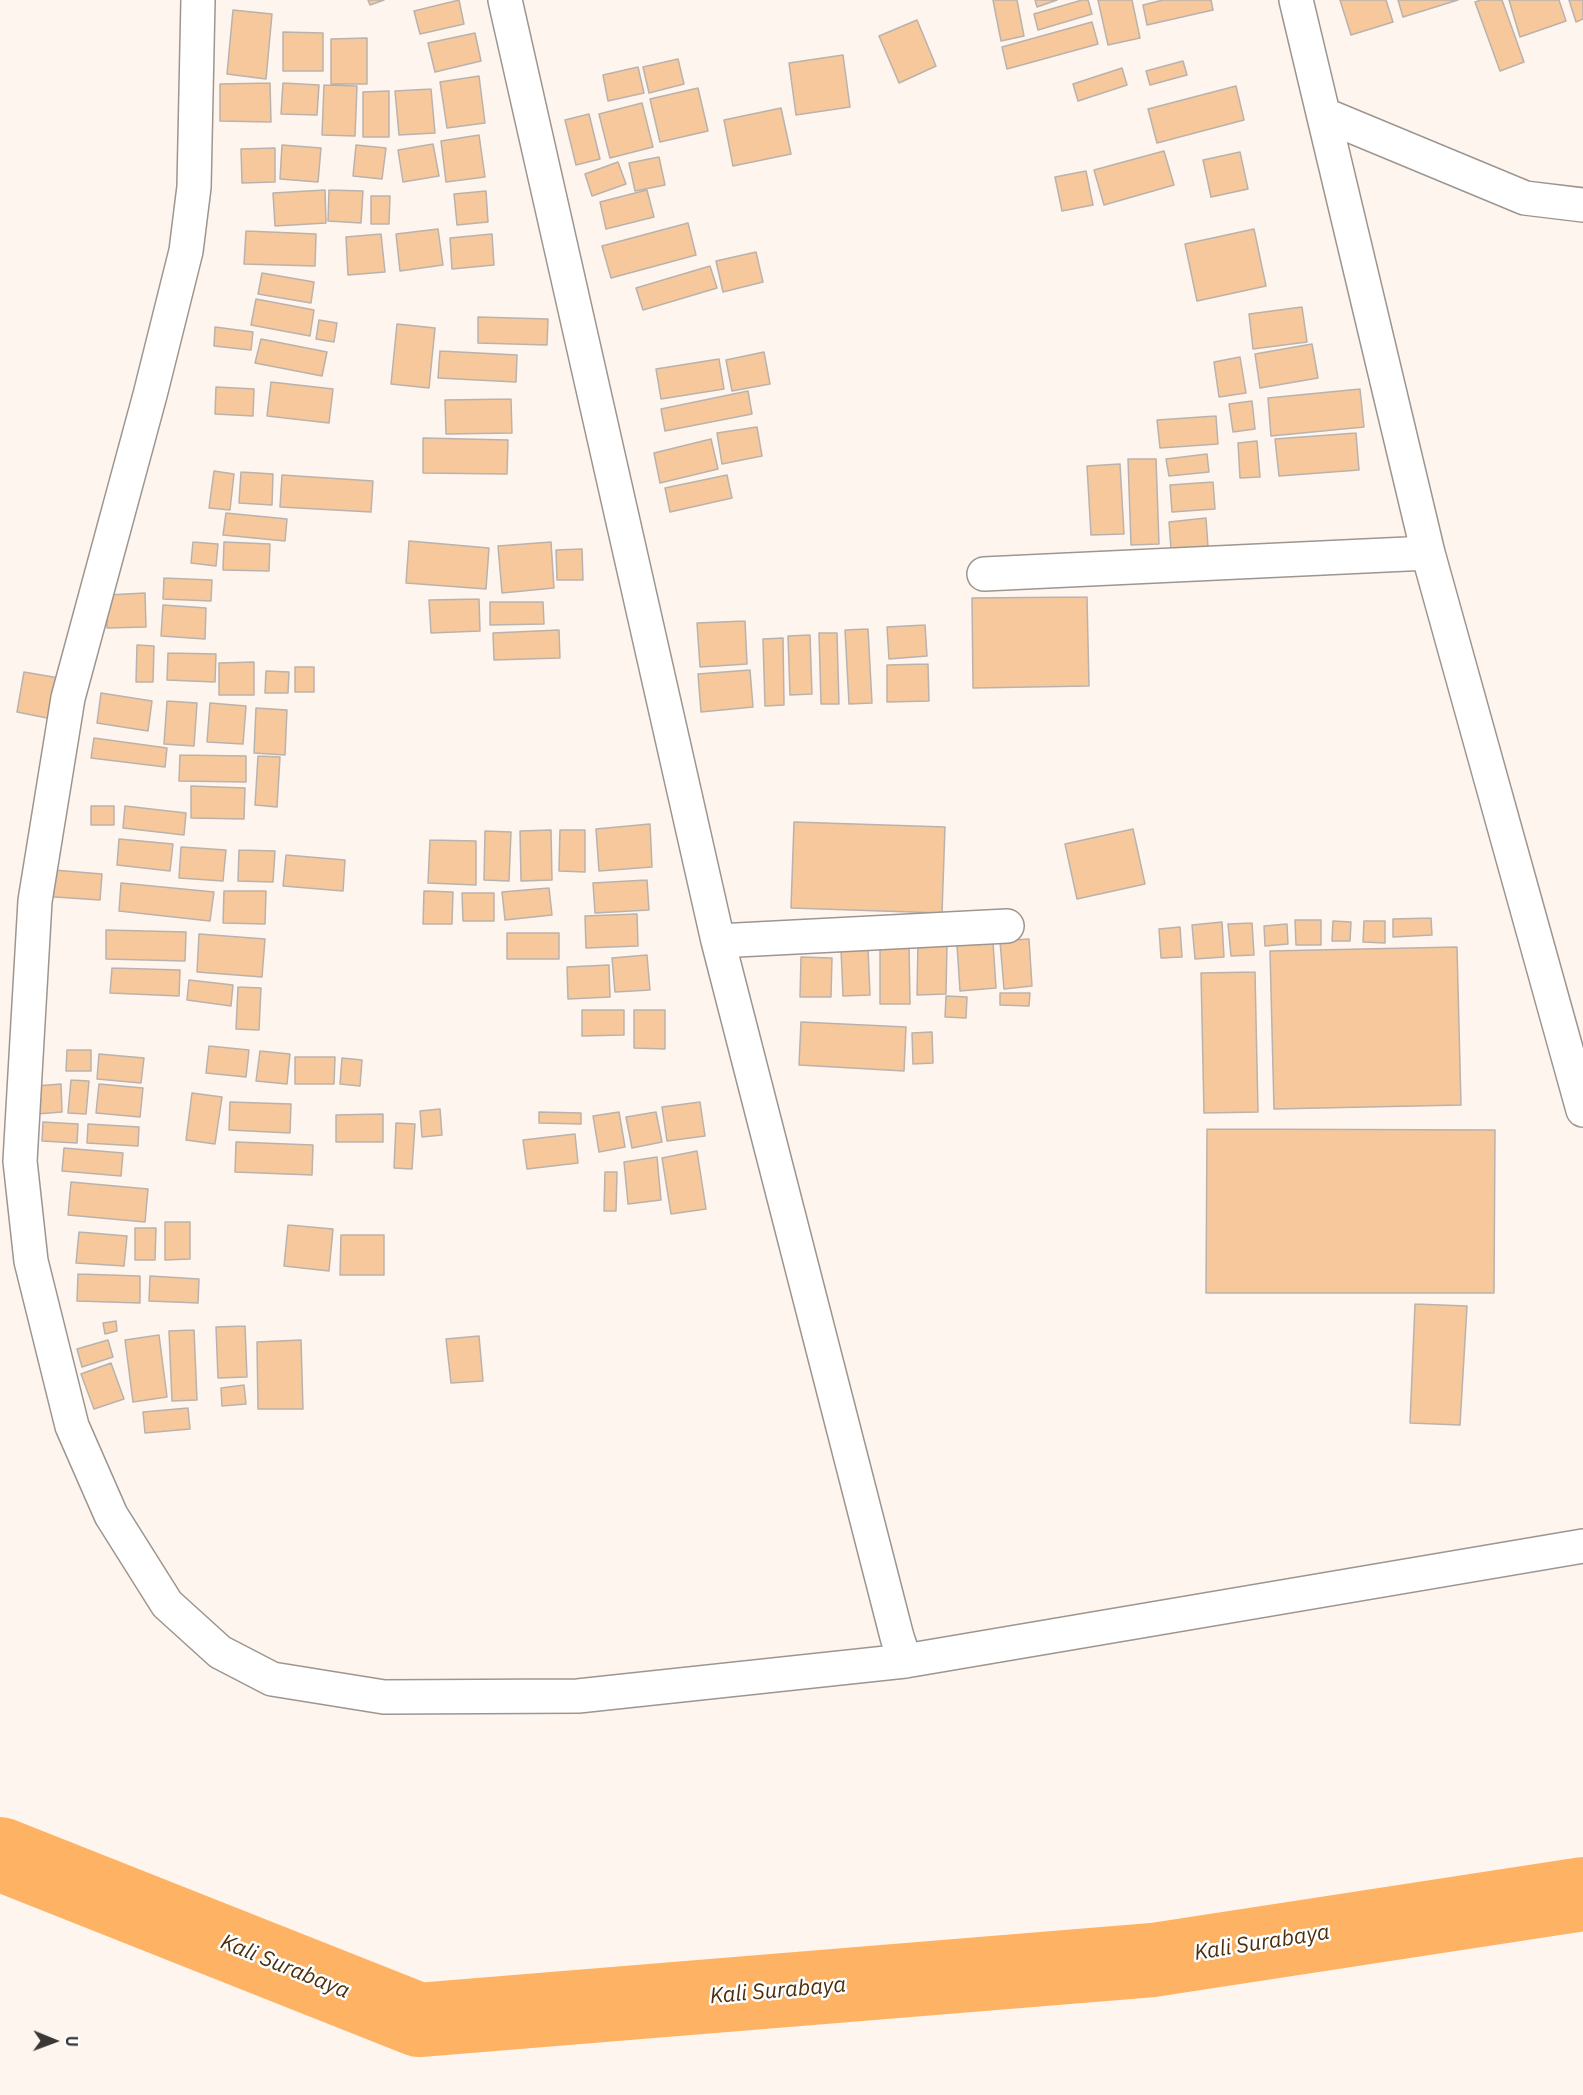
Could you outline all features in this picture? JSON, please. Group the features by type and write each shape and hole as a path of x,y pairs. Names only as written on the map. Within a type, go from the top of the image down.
{"street":[{"path":"198,0 194,187 186,250 150,395 68,698 35,901 20,1161 31,1261 76,1436 111,1515 167,1604 220,1652 272,1679 384,1697 578,1696 905,1661 1583,1546"},
{"path":"505,0 718,941 905,1661"},
{"path":"1296,0 1428,553 1583,1110"},
{"path":"1325,115 1525,198 1583,205"},
{"path":"984,574 1428,553"},
{"path":"718,941 1007,926"}],"building":[{"path":"368,0 384,0 370,5"},
{"path":"459,0 464,24 420,34 414,11"},
{"path":"993,0 1017,0 1024,36 1001,41"},
{"path":"1035,0 1057,0 1037,7"},
{"path":"1088,0 1092,14 1038,30 1034,14"},
{"path":"1098,0 1132,0 1140,38 1108,45"},
{"path":"1163,0 1211,0 1213,10 1147,25 1143,5"},
{"path":"1340,0 1386,0 1393,22 1351,35"},
{"path":"1398,0 1458,0 1403,17"},
{"path":"1502,0 1524,62 1500,71 1475,2"},
{"path":"1509,0 1559,0 1566,21 1520,37"},
{"path":"1569,0 1583,0 1583,19 1576,22"},
{"path":"233,10 272,14 266,79 227,74"},
{"path":"917,20 936,66 899,83 879,36"},
{"path":"1092,22 1098,44 1007,69 1002,47"},
{"path":"283,32 323,33 323,71 283,71"},
{"path":"475,33 481,61 435,72 428,43"},
{"path":"367,38 367,84 331,84 331,39"},
{"path":"843,55 850,107 796,115 789,63"},
{"path":"678,59 684,84 649,93 643,67"},
{"path":"1183,61 1187,75 1150,85 1146,71"},
{"path":"638,67 644,93 608,101 603,75"},
{"path":"1122,68 1127,85 1078,101 1073,84"},
{"path":"479,76 485,123 447,128 440,82"},
{"path":"270,83 271,122 220,121 220,84"},
{"path":"283,83 319,85 317,115 281,114"},
{"path":"324,85 357,86 355,136 322,135"},
{"path":"1236,86 1244,120 1157,143 1148,109"},
{"path":"698,88 708,131 660,142 650,99"},
{"path":"431,89 435,133 399,135 395,91"},
{"path":"389,91 389,137 363,137 363,92"},
{"path":"642,103 653,147 610,158 599,114"},
{"path":"781,108 791,154 733,166 724,120"},
{"path":"589,114 600,159 576,165 565,120"},
{"path":"479,135 485,177 446,182 441,141"},
{"path":"433,144 439,176 403,182 398,150"},
{"path":"282,145 321,148 318,182 280,179"},
{"path":"356,145 386,148 382,179 353,176"},
{"path":"275,148 275,182 242,183 241,149"},
{"path":"1164,151 1174,185 1104,205 1094,170"},
{"path":"1240,152 1248,189 1211,197 1203,160"},
{"path":"659,157 665,185 635,191 629,163"},
{"path":"618,162 626,184 592,196 585,174"},
{"path":"1086,171 1093,205 1062,211 1055,177"},
{"path":"325,190 326,223 275,226 273,193"},
{"path":"329,190 363,191 361,223 328,221"},
{"path":"647,190 654,217 606,229 600,202"},
{"path":"486,191 488,222 457,225 454,194"},
{"path":"371,196 390,196 389,224 371,224"},
{"path":"688,223 696,255 611,278 602,246"},
{"path":"438,229 443,265 400,271 396,234"},
{"path":"1254,229 1266,286 1197,301 1185,244"},
{"path":"246,231 316,234 315,266 244,264"},
{"path":"381,234 385,272 348,275 346,237"},
{"path":"492,234 494,265 452,269 450,238"},
{"path":"756,252 763,282 723,292 716,261"},
{"path":"710,266 717,288 643,310 636,288"},
{"path":"262,273 314,282 311,303 258,294"},
{"path":"256,299 314,310 310,336 251,325"},
{"path":"1302,307 1307,342 1253,349 1249,314"},
{"path":"478,317 548,319 547,345 478,343"},
{"path":"319,320 337,323 334,342 316,339"},
{"path":"397,324 435,328 429,388 391,384"},
{"path":"215,327 253,332 251,350 214,346"},
{"path":"261,339 327,352 322,376 255,363"},
{"path":"1312,344 1318,378 1260,388 1255,354"},
{"path":"440,351 517,355 516,382 438,378"},
{"path":"764,352 770,384 732,391 726,360"},
{"path":"1240,357 1246,393 1219,397 1214,362"},
{"path":"719,359 724,389 661,399 656,369"},
{"path":"271,382 333,389 329,423 267,416"},
{"path":"216,387 254,389 253,416 215,414"},
{"path":"1360,389 1364,427 1271,436 1268,398"},
{"path":"748,391 752,414 665,431 661,409"},
{"path":"511,399 512,433 446,434 445,400"},
{"path":"1252,401 1255,429 1233,432 1229,404"},
{"path":"1216,416 1218,444 1160,448 1157,420"},
{"path":"757,427 762,456 722,464 717,433"},
{"path":"1356,433 1359,470 1279,476 1275,439"},
{"path":"423,438 508,440 507,474 423,473"},
{"path":"711,439 718,469 660,483 654,453"},
{"path":"1257,441 1260,477 1240,478 1238,443"},
{"path":"1207,454 1209,472 1169,476 1166,459"},
{"path":"1128,459 1156,459 1159,544 1131,545"},
{"path":"1120,464 1124,534 1091,535 1087,466"},
{"path":"214,471 234,474 230,510 209,508"},
{"path":"241,472 273,474 272,505 239,503"},
{"path":"282,475 373,481 371,512 280,507"},
{"path":"727,475 732,498 670,512 665,488"},
{"path":"1213,482 1215,509 1172,512 1170,485"},
{"path":"226,513 287,519 285,541 223,535"},
{"path":"1206,518 1208,547 1171,549 1169,522"},
{"path":"409,541 489,548 486,589 406,583"},
{"path":"193,542 218,544 216,566 191,563"},
{"path":"224,542 270,544 269,571 223,570"},
{"path":"551,542 554,588 502,593 498,546"},
{"path":"582,549 583,580 557,580 556,550"},
{"path":"164,578 212,580 211,601 163,599"},
{"path":"145,593 146,627 107,628 107,595"},
{"path":"1087,597 1089,686 973,688 972,598"},
{"path":"479,599 480,631 431,633 429,600"},
{"path":"490,602 543,602 544,624 490,625"},
{"path":"163,605 206,608 205,639 161,636"},
{"path":"745,621 747,664 700,667 697,623"},
{"path":"925,625 927,656 889,659 887,627"},
{"path":"868,629 872,703 849,704 845,630"},
{"path":"559,630 560,658 494,660 493,633"},
{"path":"819,633 837,633 839,704 821,704"},
{"path":"810,635 812,694 790,695 788,636"},
{"path":"783,638 784,705 765,706 763,639"},
{"path":"137,645 154,646 153,682 136,682"},
{"path":"168,653 216,654 215,682 167,680"},
{"path":"254,662 254,695 219,695 219,663"},
{"path":"928,664 929,701 887,702 887,665"},
{"path":"295,667 314,667 314,692 295,692"},
{"path":"750,670 753,707 701,712 698,674"},
{"path":"266,671 289,672 288,693 265,693"},
{"path":"24,672 59,678 52,719 17,712"},
{"path":"101,693 152,701 148,731 97,723"},
{"path":"167,701 197,703 194,746 164,744"},
{"path":"210,703 246,706 243,744 207,742"},
{"path":"256,708 287,710 285,755 254,753"},
{"path":"94,738 167,748 165,767 91,758"},
{"path":"180,755 246,756 246,782 179,781"},
{"path":"258,756 280,757 277,807 255,805"},
{"path":"191,786 245,788 244,819 191,818"},
{"path":"91,806 114,806 114,825 91,825"},
{"path":"125,806 186,813 184,835 123,828"},
{"path":"794,822 945,827 942,913 791,908"},
{"path":"650,824 652,867 599,871 596,829"},
{"path":"1133,829 1145,884 1077,899 1065,844"},
{"path":"551,830 552,880 521,881 520,831"},
{"path":"560,830 585,830 585,872 559,871"},
{"path":"485,831 511,832 509,881 484,880"},
{"path":"119,839 173,844 170,871 117,865"},
{"path":"430,840 476,841 476,885 428,883"},
{"path":"181,847 226,850 223,881 179,878"},
{"path":"239,850 275,851 273,882 238,881"},
{"path":"286,855 345,860 343,891 283,886"},
{"path":"42,869 102,874 100,900 40,896"},
{"path":"647,880 649,910 595,913 593,883"},
{"path":"121,883 214,892 210,921 119,911"},
{"path":"549,888 552,915 505,920 502,892"},
{"path":"224,891 266,891 265,924 223,923"},
{"path":"424,891 453,892 452,924 423,924"},
{"path":"462,893 494,893 494,921 463,921"},
{"path":"637,914 638,946 586,948 585,916"},
{"path":"1431,918 1432,935 1393,937 1393,919"},
{"path":"1295,920 1321,920 1321,945 1296,945"},
{"path":"1333,921 1351,922 1350,941 1332,941"},
{"path":"1364,921 1385,921 1385,943 1363,942"},
{"path":"1222,922 1224,957 1195,959 1192,925"},
{"path":"1252,923 1254,955 1231,956 1228,924"},
{"path":"1287,924 1288,944 1265,946 1264,926"},
{"path":"1180,927 1182,957 1161,958 1159,929"},
{"path":"106,930 186,932 185,961 106,959"},
{"path":"507,933 559,933 559,959 507,959"},
{"path":"199,934 265,939 262,977 197,972"},
{"path":"1029,939 1032,986 1004,989 1000,941"},
{"path":"993,942 996,988 960,991 957,945"},
{"path":"880,943 909,943 910,1004 880,1004"},
{"path":"918,944 947,944 946,994 917,995"},
{"path":"1457,947 1461,1105 1274,1109 1270,951"},
{"path":"868,948 870,995 843,996 841,949"},
{"path":"647,955 650,990 615,992 612,958"},
{"path":"801,957 832,958 831,997 800,997"},
{"path":"609,965 610,997 568,999 567,967"},
{"path":"112,968 180,970 179,996 110,993"},
{"path":"1255,972 1258,1112 1204,1113 1201,973"},
{"path":"189,980 233,985 231,1006 187,1000"},
{"path":"238,987 261,988 259,1030 236,1029"},
{"path":"1000,993 1030,993 1029,1006 1000,1005"},
{"path":"946,996 967,997 966,1018 945,1017"},
{"path":"582,1010 624,1010 624,1035 582,1036"},
{"path":"634,1010 665,1010 665,1049 634,1048"},
{"path":"801,1022 906,1027 904,1071 799,1065"},
{"path":"932,1032 933,1063 913,1064 912,1033"},
{"path":"209,1046 249,1050 246,1077 206,1073"},
{"path":"67,1050 91,1050 91,1071 66,1071"},
{"path":"260,1051 290,1054 287,1084 256,1081"},
{"path":"99,1054 144,1058 141,1083 97,1079"},
{"path":"295,1057 335,1057 334,1084 295,1084"},
{"path":"342,1058 362,1060 360,1086 340,1084"},
{"path":"71,1080 89,1081 86,1114 68,1113"},
{"path":"61,1084 62,1112 37,1114 36,1086"},
{"path":"99,1084 143,1088 140,1117 96,1113"},
{"path":"192,1093 222,1097 215,1144 186,1140"},
{"path":"230,1102 291,1104 290,1133 229,1130"},
{"path":"700,1102 705,1136 667,1141 662,1107"},
{"path":"440,1109 442,1135 422,1137 420,1111"},
{"path":"539,1112 581,1113 581,1124 539,1123"},
{"path":"619,1112 625,1147 599,1152 593,1116"},
{"path":"656,1112 662,1142 632,1148 626,1117"},
{"path":"383,1114 383,1142 336,1142 336,1115"},
{"path":"43,1122 78,1124 77,1143 42,1141"},
{"path":"396,1123 415,1124 412,1169 394,1168"},
{"path":"88,1124 139,1127 138,1146 87,1143"},
{"path":"1207,1129 1495,1130 1494,1293 1206,1293"},
{"path":"575,1134 578,1163 527,1169 523,1140"},
{"path":"236,1142 313,1145 312,1175 235,1172"},
{"path":"64,1148 123,1153 121,1176 62,1171"},
{"path":"697,1151 706,1209 671,1214 662,1158"},
{"path":"657,1157 661,1200 628,1204 624,1162"},
{"path":"605,1172 617,1172 616,1211 604,1211"},
{"path":"71,1182 148,1189 145,1222 68,1215"},
{"path":"165,1222 190,1222 190,1259 165,1260"},
{"path":"288,1225 333,1229 329,1271 284,1266"},
{"path":"135,1228 156,1228 155,1260 135,1260"},
{"path":"79,1232 127,1236 124,1266 76,1263"},
{"path":"341,1235 384,1235 384,1275 340,1275"},
{"path":"78,1274 140,1276 140,1303 77,1301"},
{"path":"150,1276 199,1279 198,1303 149,1301"},
{"path":"1415,1304 1467,1306 1460,1425 1410,1423"},
{"path":"116,1321 117,1331 105,1334 103,1323"},
{"path":"245,1326 247,1377 218,1378 216,1327"},
{"path":"194,1330 197,1400 172,1401 169,1331"},
{"path":"159,1335 167,1397 133,1402 125,1340"},
{"path":"479,1336 483,1381 451,1383 446,1339"},
{"path":"108,1340 113,1357 82,1367 77,1349"},
{"path":"301,1340 303,1409 258,1409 257,1342"},
{"path":"111,1363 124,1399 94,1409 81,1374"},
{"path":"244,1385 246,1404 222,1406 221,1388"},
{"path":"188,1408 190,1429 145,1433 143,1412"}],"waterway":[{"name":"Kali Surabaya","path":"0,1854 419,2020 1153,1960 1583,1894"}]}
